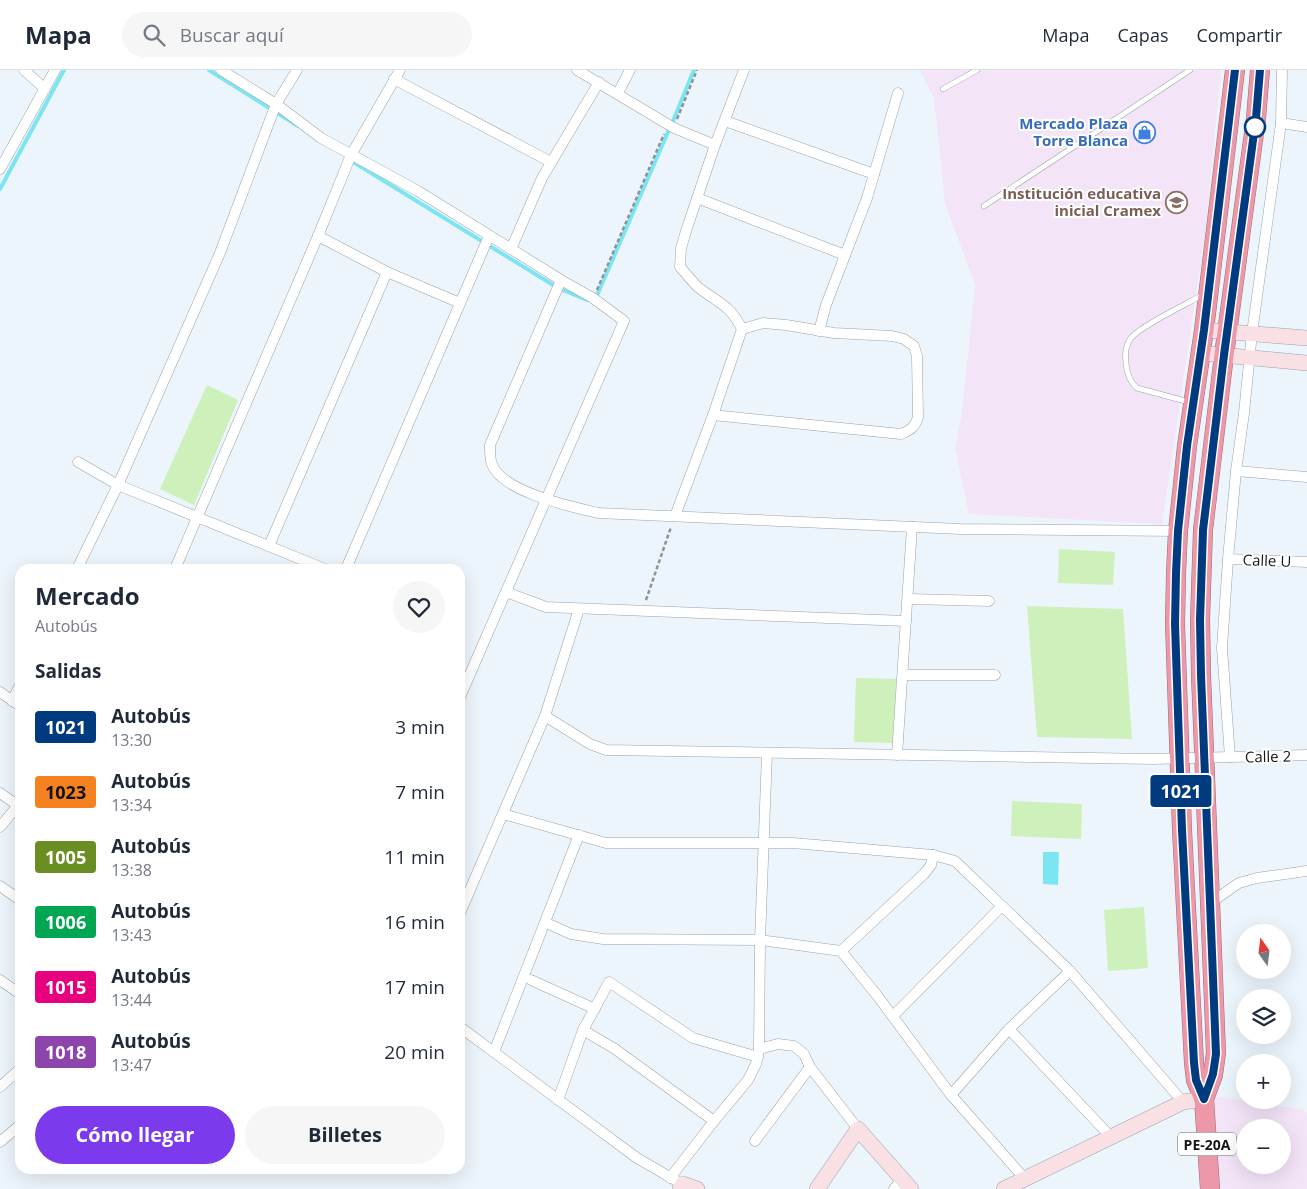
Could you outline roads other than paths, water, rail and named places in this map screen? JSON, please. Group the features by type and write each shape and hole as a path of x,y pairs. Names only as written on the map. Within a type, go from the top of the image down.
{"highway":[{"name":"PE-20A","path":"1210,1189 1204,1099 1196,1080 1194,1063 1175,624 1178,531 1235,70"},
{"name":"PE-20A","path":"1204,1099 1213,1074 1216,1054 1203,758 1200,620 1203,540 1227,331 1256,118 1260,70"}],"street":[{"path":"24,70 45,89"},
{"path":"0,169 3,154 55,70"},
{"path":"221,70 276,104 321,138 418,191 593,298 624,322 465,685"},
{"path":"79,564 118,485 220,253 276,104 297,70"},
{"path":"577,70 674,128 715,145"},
{"path":"618,93 630,70"},
{"path":"675,516 713,416 742,329 738,320 724,304 697,287 680,267 681,248 715,145 744,70"},
{"path":"1230,757 1222,648 1228,558 1252,334 1281,123 1282,70"},
{"path":"177,564 351,155 397,74 551,162"},
{"path":"511,249 542,178 599,82"},
{"path":"819,331 826,305 874,174 898,94"},
{"path":"725,121 874,174"},
{"path":"1281,123 1307,127"},
{"path":"698,198 845,255"},
{"path":"318,236 388,272 460,303"},
{"path":"348,564 489,236"},
{"path":"270,546 388,272"},
{"path":"561,280 490,445 491,462 499,475 511,484 546,500 598,513 960,530 1178,531"},
{"path":"713,416 901,434 910,430 915,425 918,417 917,356 914,346 904,339 892,336 834,333 763,323 742,329"},
{"path":"1204,330 1307,338"},
{"path":"1201,353 1307,363"},
{"path":"78,462 118,485 313,564"},
{"path":"1236,470 1307,477"},
{"path":"897,755 912,527"},
{"name":"Calle U","path":"1228,558 1307,562"},
{"path":"506,592 546,608 906,621"},
{"path":"908,599 988,601"},
{"path":"465,901 545,716 579,609"},
{"path":"903,675 995,675"},
{"path":"0,692 15,702"},
{"name":"Calle 2","path":"545,716 590,744 606,750 1180,760 1307,755"},
{"path":"465,1031 637,1158 682,1185 714,1121 748,1080 756,1064 758,1053 767,752"},
{"path":"0,794 15,803"},
{"path":"0,827 15,810"},
{"path":"503,814 606,843 793,844 933,855 955,861 1070,971 1183,1102"},
{"path":"494,1052 580,835"},
{"path":"841,951 924,874 931,865 933,855"},
{"path":"1210,903 1239,883 1257,878 1307,871"},
{"path":"0,886 15,896"},
{"path":"893,1016 1002,906"},
{"path":"551,924 571,934 603,939 760,940 841,951 893,1016 951,1095 1025,1179"},
{"path":"951,1095 1009,1029 1070,971"},
{"path":"0,980 15,990"},
{"path":"531,980 595,1009"},
{"path":"558,1100 583,1030 609,982 693,1038 758,1053 778,1044 794,1046 804,1054 810,1067 902,1186"},
{"path":"1009,1029 1110,1137"},
{"path":"583,1030 614,1049 714,1121"},
{"path":"755,1141 810,1067"},
{"path":"0,1087 15,1074"},
{"path":"1004,1189 1183,1102 1204,1099"},
{"path":"817,1189 858,1129"},
{"path":"0,1142 15,1130"}],"lane":[{"path":"942,89 977,70"},
{"path":"984,206 1190,70"},
{"path":"1194,403 1137,388 1132,384 1127,371 1125,355 1130,339 1140,330 1209,291"}],"water":[{"path":"1043,852 1059,852 1058,885 1043,884"}],"waterway":[{"path":"0,189 64,70"},
{"path":"209,70 298,126"},
{"path":"595,300 694,70"},
{"path":"350,160 558,288 587,300"}],"place":[{"name":"Mercado Plaza Torre Blanca","path":"1144,132"},
{"name":"Institución educativa inicial Cramex","path":"1177,202"}]}
